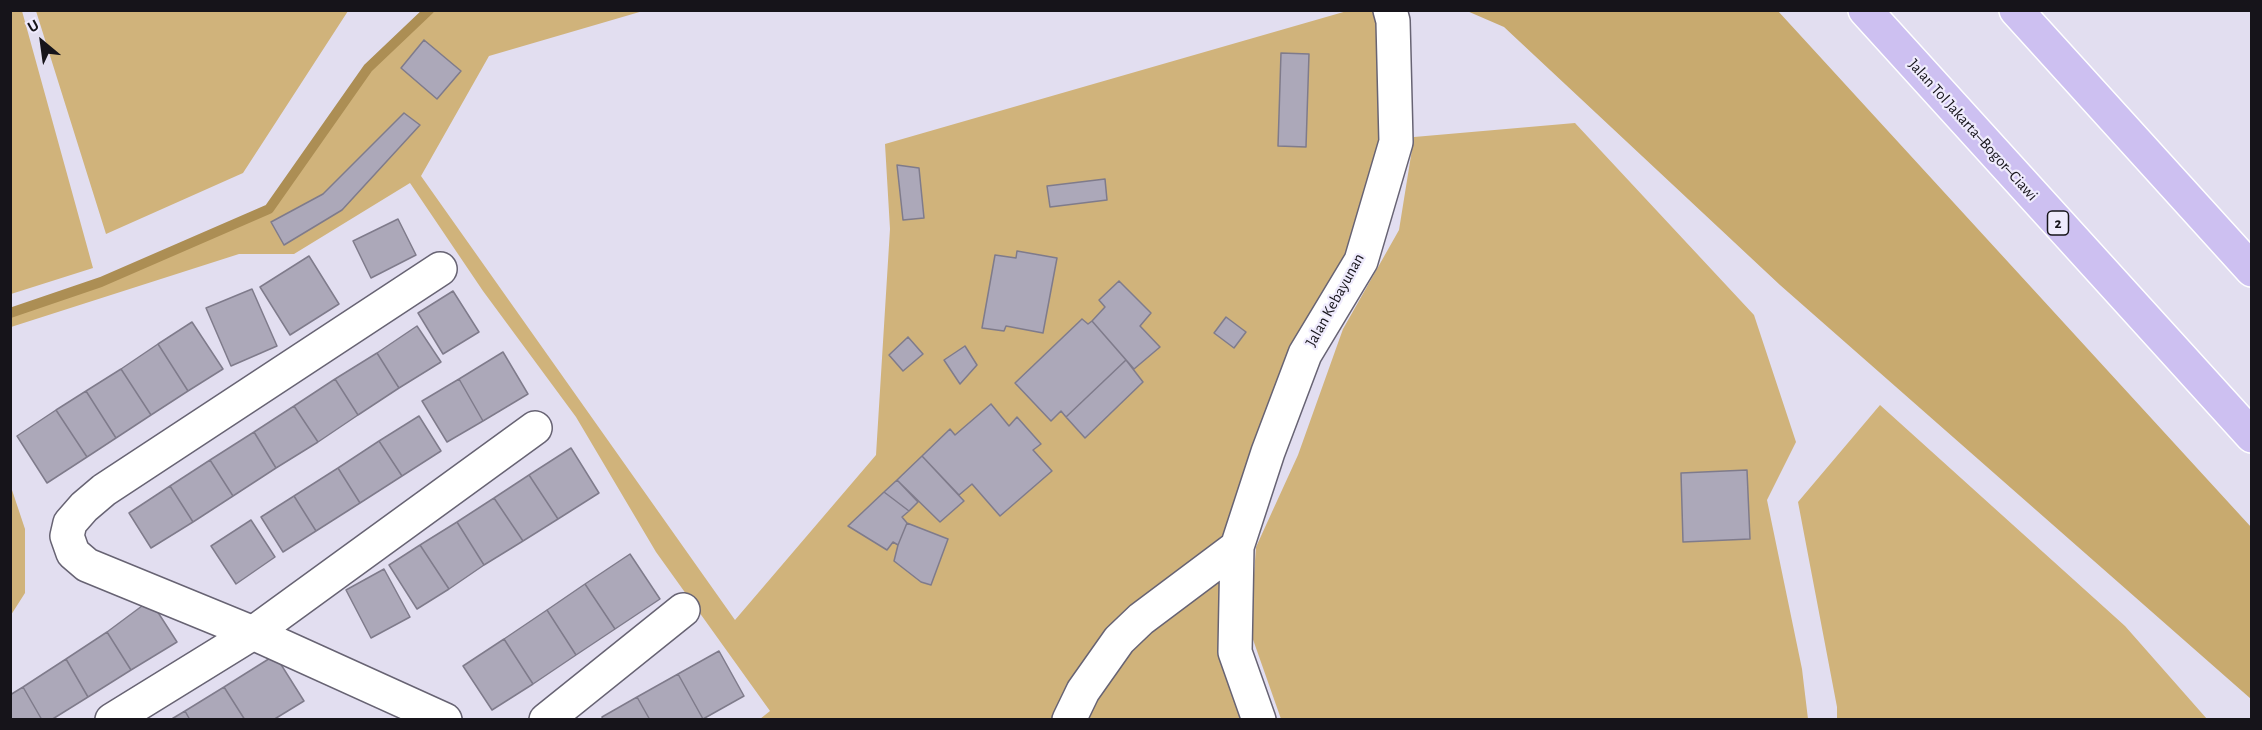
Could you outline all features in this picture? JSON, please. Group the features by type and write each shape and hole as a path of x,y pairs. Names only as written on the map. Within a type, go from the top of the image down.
{"highway":[{"name":"Jalan Tol Jakarta–Bogor–Ciawi","path":"1865,10 2252,436"},
{"path":"2016,10 2252,270"}],"street":[{"name":"Jalan Kebayunan","path":"1260,720 1235,652 1237,547 1268,452 1305,354 1361,261 1396,142 1393,21 1390,10"},
{"path":"440,269 104,490 70,523 68,536 73,553 87,565 253,633 445,720"},
{"path":"112,720 253,633 535,428"},
{"path":"1069,720 1083,691 1119,640 1141,618 1237,547"},
{"path":"546,720 683,610"}],"shaded area":[{"path":"36,10 348,11 243,173 106,234"},
{"path":"10,11 22,11 93,268 11,294"},
{"path":"429,11 643,11 489,56 421,176 735,620 876,455 890,229 885,144 1347,11 1390,11 1396,142 1237,547 1259,719 760,719 770,711 656,552 576,417 483,291 410,183 294,254 239,254 11,327 10,313 101,282 269,209 368,68"},
{"path":"1467,11 1778,11 2251,527 2251,699 1780,285 1504,27"},
{"path":"1575,123 1754,315 1796,442 1767,500 1802,669 1808,719 1281,719 1250,631 1256,547 1298,455 1343,329 1399,230 1414,137"},
{"path":"1880,405 2125,626 2207,719 1837,719 1837,707 1798,502"},
{"path":"10,484 25,529 25,593 11,615"}],"building":[{"path":"424,40 461,71 437,99 401,68"},
{"path":"1281,53 1309,54 1306,147 1278,146"},
{"path":"404,113 420,125 342,210 284,245 271,222 323,194"},
{"path":"897,165 919,168 924,218 903,220"},
{"path":"1105,179 1107,200 1050,207 1047,186"},
{"path":"398,219 416,255 371,278 353,241"},
{"path":"1017,251 1057,258 1043,333 1006,326 1004,331 982,328 995,255 1016,258"},
{"path":"309,256 339,304 290,335 260,287"},
{"path":"1119,281 1151,313 1140,326 1160,347 1134,369 1092,321 1105,307 1099,300"},
{"path":"252,289 277,346 231,366 206,308"},
{"path":"453,291 479,332 443,354 418,313"},
{"path":"1226,317 1246,332 1234,348 1214,333"},
{"path":"1082,319 1088,324 1092,321 1126,360 1066,417 1061,411 1051,421 1015,383"},
{"path":"192,322 223,369 188,391 158,344"},
{"path":"417,326 441,362 399,388 377,353"},
{"path":"908,337 923,354 903,371 889,355"},
{"path":"158,344 188,391 151,415 121,369"},
{"path":"965,346 977,365 960,384 944,360"},
{"path":"503,352 528,394 483,421 459,379"},
{"path":"377,353 399,388 358,415 335,379"},
{"path":"1126,360 1143,382 1085,438 1066,417"},
{"path":"121,369 151,415 116,438 86,391"},
{"path":"335,379 358,415 318,442 294,406"},
{"path":"459,379 483,421 447,442 422,401"},
{"path":"86,391 116,438 87,457 56,410"},
{"path":"991,404 1009,426 1017,417 1041,444 1033,450 1052,471 1000,516 972,484 959,495 922,456 950,429 955,435"},
{"path":"294,406 318,442 276,468 254,432"},
{"path":"56,410 87,457 47,483 17,436"},
{"path":"419,416 441,451 402,476 379,441"},
{"path":"254,432 276,468 233,496 210,460"},
{"path":"379,441 402,476 360,503 338,468"},
{"path":"571,448 599,493 558,519 529,475"},
{"path":"922,456 964,501 940,522 897,480"},
{"path":"210,460 233,496 193,522 170,486"},
{"path":"338,468 360,503 316,531 294,496"},
{"path":"1747,470 1750,539 1683,542 1681,473"},
{"path":"529,475 558,519 523,541 494,498"},
{"path":"897,480 918,502 909,511 884,492"},
{"path":"170,486 193,522 151,548 129,513"},
{"path":"884,492 909,511 902,517 907,523 898,545 893,542 887,550 848,526"},
{"path":"294,496 316,531 283,552 261,517"},
{"path":"494,498 523,541 484,565 457,522"},
{"path":"251,520 275,557 236,584 211,546"},
{"path":"457,522 484,565 449,589 420,545"},
{"path":"907,523 948,539 931,585 921,582 894,561"},
{"path":"420,545 449,589 417,609 389,565"},
{"path":"630,554 660,599 615,629 585,584"},
{"path":"384,569 410,617 371,638 346,590"},
{"path":"585,584 615,629 576,655 547,610"},
{"path":"150,600 177,642 131,670 107,632"},
{"path":"547,610 576,655 533,684 504,639"},
{"path":"107,632 131,670 88,697 66,659"},
{"path":"504,639 533,684 492,710 463,666"},
{"path":"719,651 744,696 703,719 678,674"},
{"path":"275,655 304,701 273,720 245,720 224,687"},
{"path":"66,659 88,697 51,720 42,720 23,687"},
{"path":"678,674 703,719 650,720 637,697"},
{"path":"23,687 42,720 10,720 10,695"},
{"path":"224,687 245,720 190,720 185,711"},
{"path":"637,697 650,720 603,720 602,717"},
{"path":"185,711 190,720 170,720"}],"waterway":[{"path":"10,313 101,282 269,209 368,68 429,10"}]}
